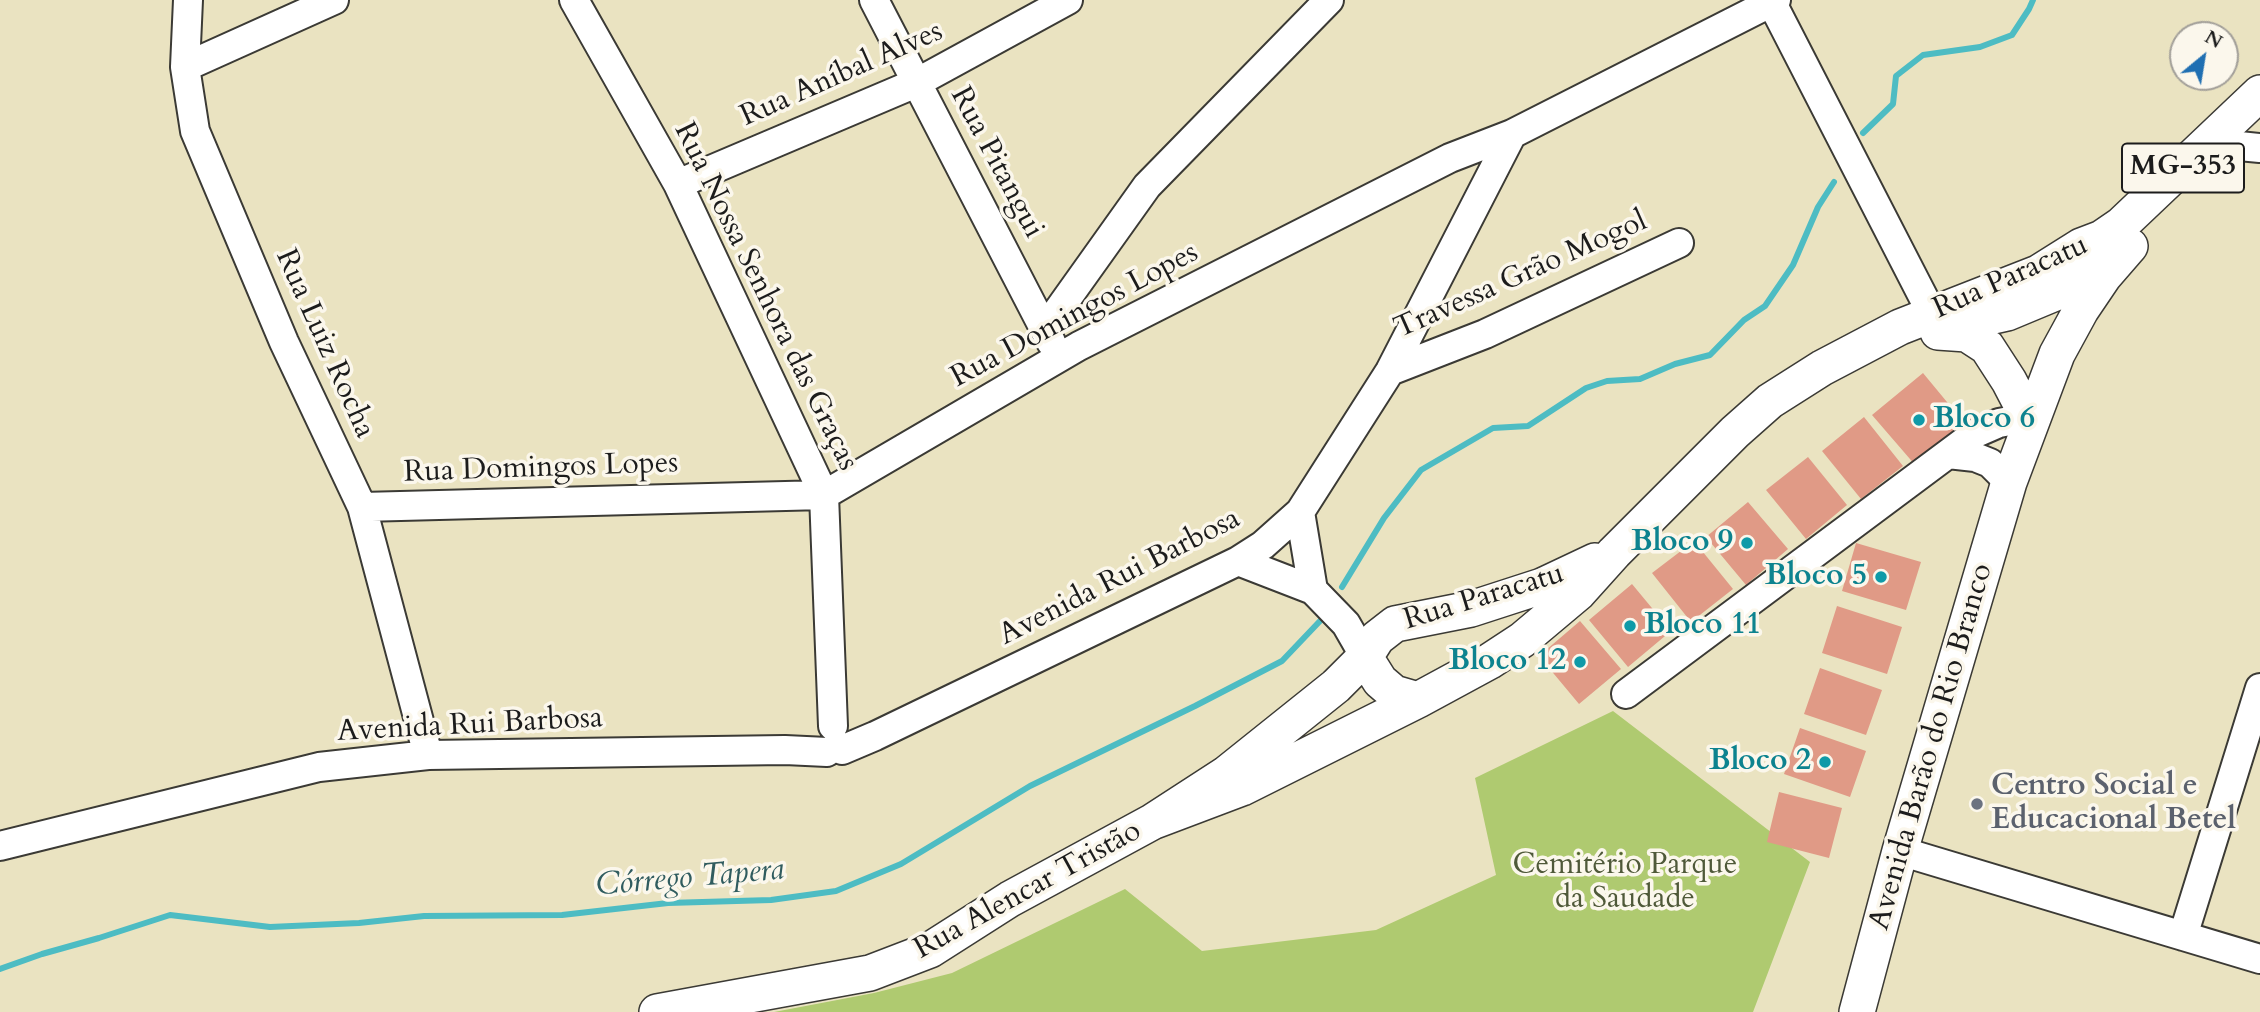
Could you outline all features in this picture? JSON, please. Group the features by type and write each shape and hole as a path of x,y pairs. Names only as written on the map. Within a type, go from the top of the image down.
{"main road":[{"name":"Rua Paracatu","path":"2116,242 2121,225 2260,93"},
{"name":"Rua Paracatu","path":"1930,322 2038,273 2081,246 2116,242 2253,140"},
{"name":"MG-353","path":"2055,293 2074,262 2116,242"},
{"name":"Avenida Barão do Rio Branco","path":"1857,1012 1900,851 2009,482 2057,354 2081,310 2104,276 2116,242"},
{"name":"Rua Paracatu","path":"1418,700 1490,661 1522,640 1578,593 1614,552 1770,401 1822,368 1900,327 2007,313 2055,293"},
{"name":"Avenida Barão do Rio Branco","path":"2009,482 2021,413 2055,293"},
{"path":"1930,322 1967,334 1987,347 2010,381 2021,413"},
{"name":"Rua Paracatu","path":"1365,657 1377,638 1395,624 1471,609 1542,586 1614,552"},
{"path":"1471,609 1484,621 1491,633 1490,661"},
{"path":"1365,657 1380,681 1394,693 1418,700"},
{"name":"Rua Alencar Tristão","path":"657,1012 870,973 930,950 1010,899 1152,822 1226,774 1336,687 1365,657"},
{"name":"Rua Alencar Tristão","path":"1152,822 1242,788 1418,700"}],"street":[{"name":"Rua Luiz Rocha","path":"188,0 185,67 195,131 284,342 362,507 428,755"},
{"path":"185,67 334,0"},
{"name":"Rua Nossa Senhora das Graças","path":"574,0 678,184 824,495 833,738"},
{"name":"Rua Pitangui","path":"874,0 1058,358"},
{"name":"Rua Aníbal Alves","path":"678,184 916,83 1068,0"},
{"path":"1045,329 1147,186 1329,0"},
{"path":"1774,1 1930,322"},
{"name":"Rua Domingos Lopes","path":"362,507 824,495 1058,358 1450,158 1512,134 1774,1"},
{"name":"Avenida Rui Barbosa","path":"0,846 319,767 428,755 785,750 833,738 875,736 1238,561 1263,545 1300,512 1390,371 1512,134"},
{"path":"1450,158 1461,160 1474,168 1486,185"},
{"name":"Travessa Grão Mogol","path":"1390,371 1485,334 1679,243"},
{"path":"1626,694 1976,433 2021,413"},
{"path":"1948,454 1975,457 1990,463 2009,482"},
{"path":"1300,512 1313,590"},
{"path":"1238,561 1313,590 1346,624 1365,657"},
{"path":"1346,624 1395,624"},
{"path":"2183,936 2260,688"},
{"path":"1900,851 2260,959"}],"green space":[{"name":"Cemitério Parque da Saudade","path":"1613,711 1810,862 1753,1012 774,1012 874,993 952,973 1125,889 1202,951 1376,930 1496,875 1475,778"}],"building":[{"name":"Bloco 6","path":"1923,373 1966,425 1916,466 1872,415"},
{"path":"1864,417 1903,466 1861,499 1822,451"},
{"path":"1808,457 1847,505 1806,539 1766,490"},
{"name":"Bloco 9","path":"1748,502 1788,549 1746,585 1706,537"},
{"path":"1694,541 1733,589 1691,622 1652,573"},
{"name":"Bloco 5","path":"1856,543 1921,562 1906,610 1842,591"},
{"name":"Bloco 11","path":"1632,584 1671,631 1628,667 1589,620"},
{"path":"1837,606 1902,627 1887,674 1822,653"},
{"name":"Bloco 12","path":"1580,621 1621,669 1579,704 1539,656"},
{"path":"1820,668 1882,690 1866,735 1804,714"},
{"name":"Bloco 2","path":"1800,728 1866,751 1850,797 1784,774"},
{"path":"1779,792 1842,808 1829,858 1767,842"}],"waterway":[{"name":"Córrego Tapera","path":"1863,133 1893,104 1896,76 1923,55 1980,47 2012,35 2033,0"},
{"name":"Córrego Tapera","path":"1342,587 1384,518 1421,470 1493,428 1528,426 1586,388 1607,381 1640,379 1675,364 1710,355 1744,320 1765,306 1793,265 1818,207 1834,182"},
{"name":"Córrego Tapera","path":"0,969 170,915 270,927 359,923 424,916 562,915 668,903 771,900 836,891 901,864 1030,786 1282,661 1320,621"}],"place":[{"name":"Bloco 6","path":"1919,420"},
{"name":"Bloco 9","path":"1747,543"},
{"name":"Bloco 5","path":"1881,577"},
{"name":"Bloco 11","path":"1630,626"},
{"name":"Bloco 12","path":"1580,662"},
{"name":"Bloco 2","path":"1825,762"},
{"name":"Centro Social e Educacional Betel","path":"1977,804"}]}
